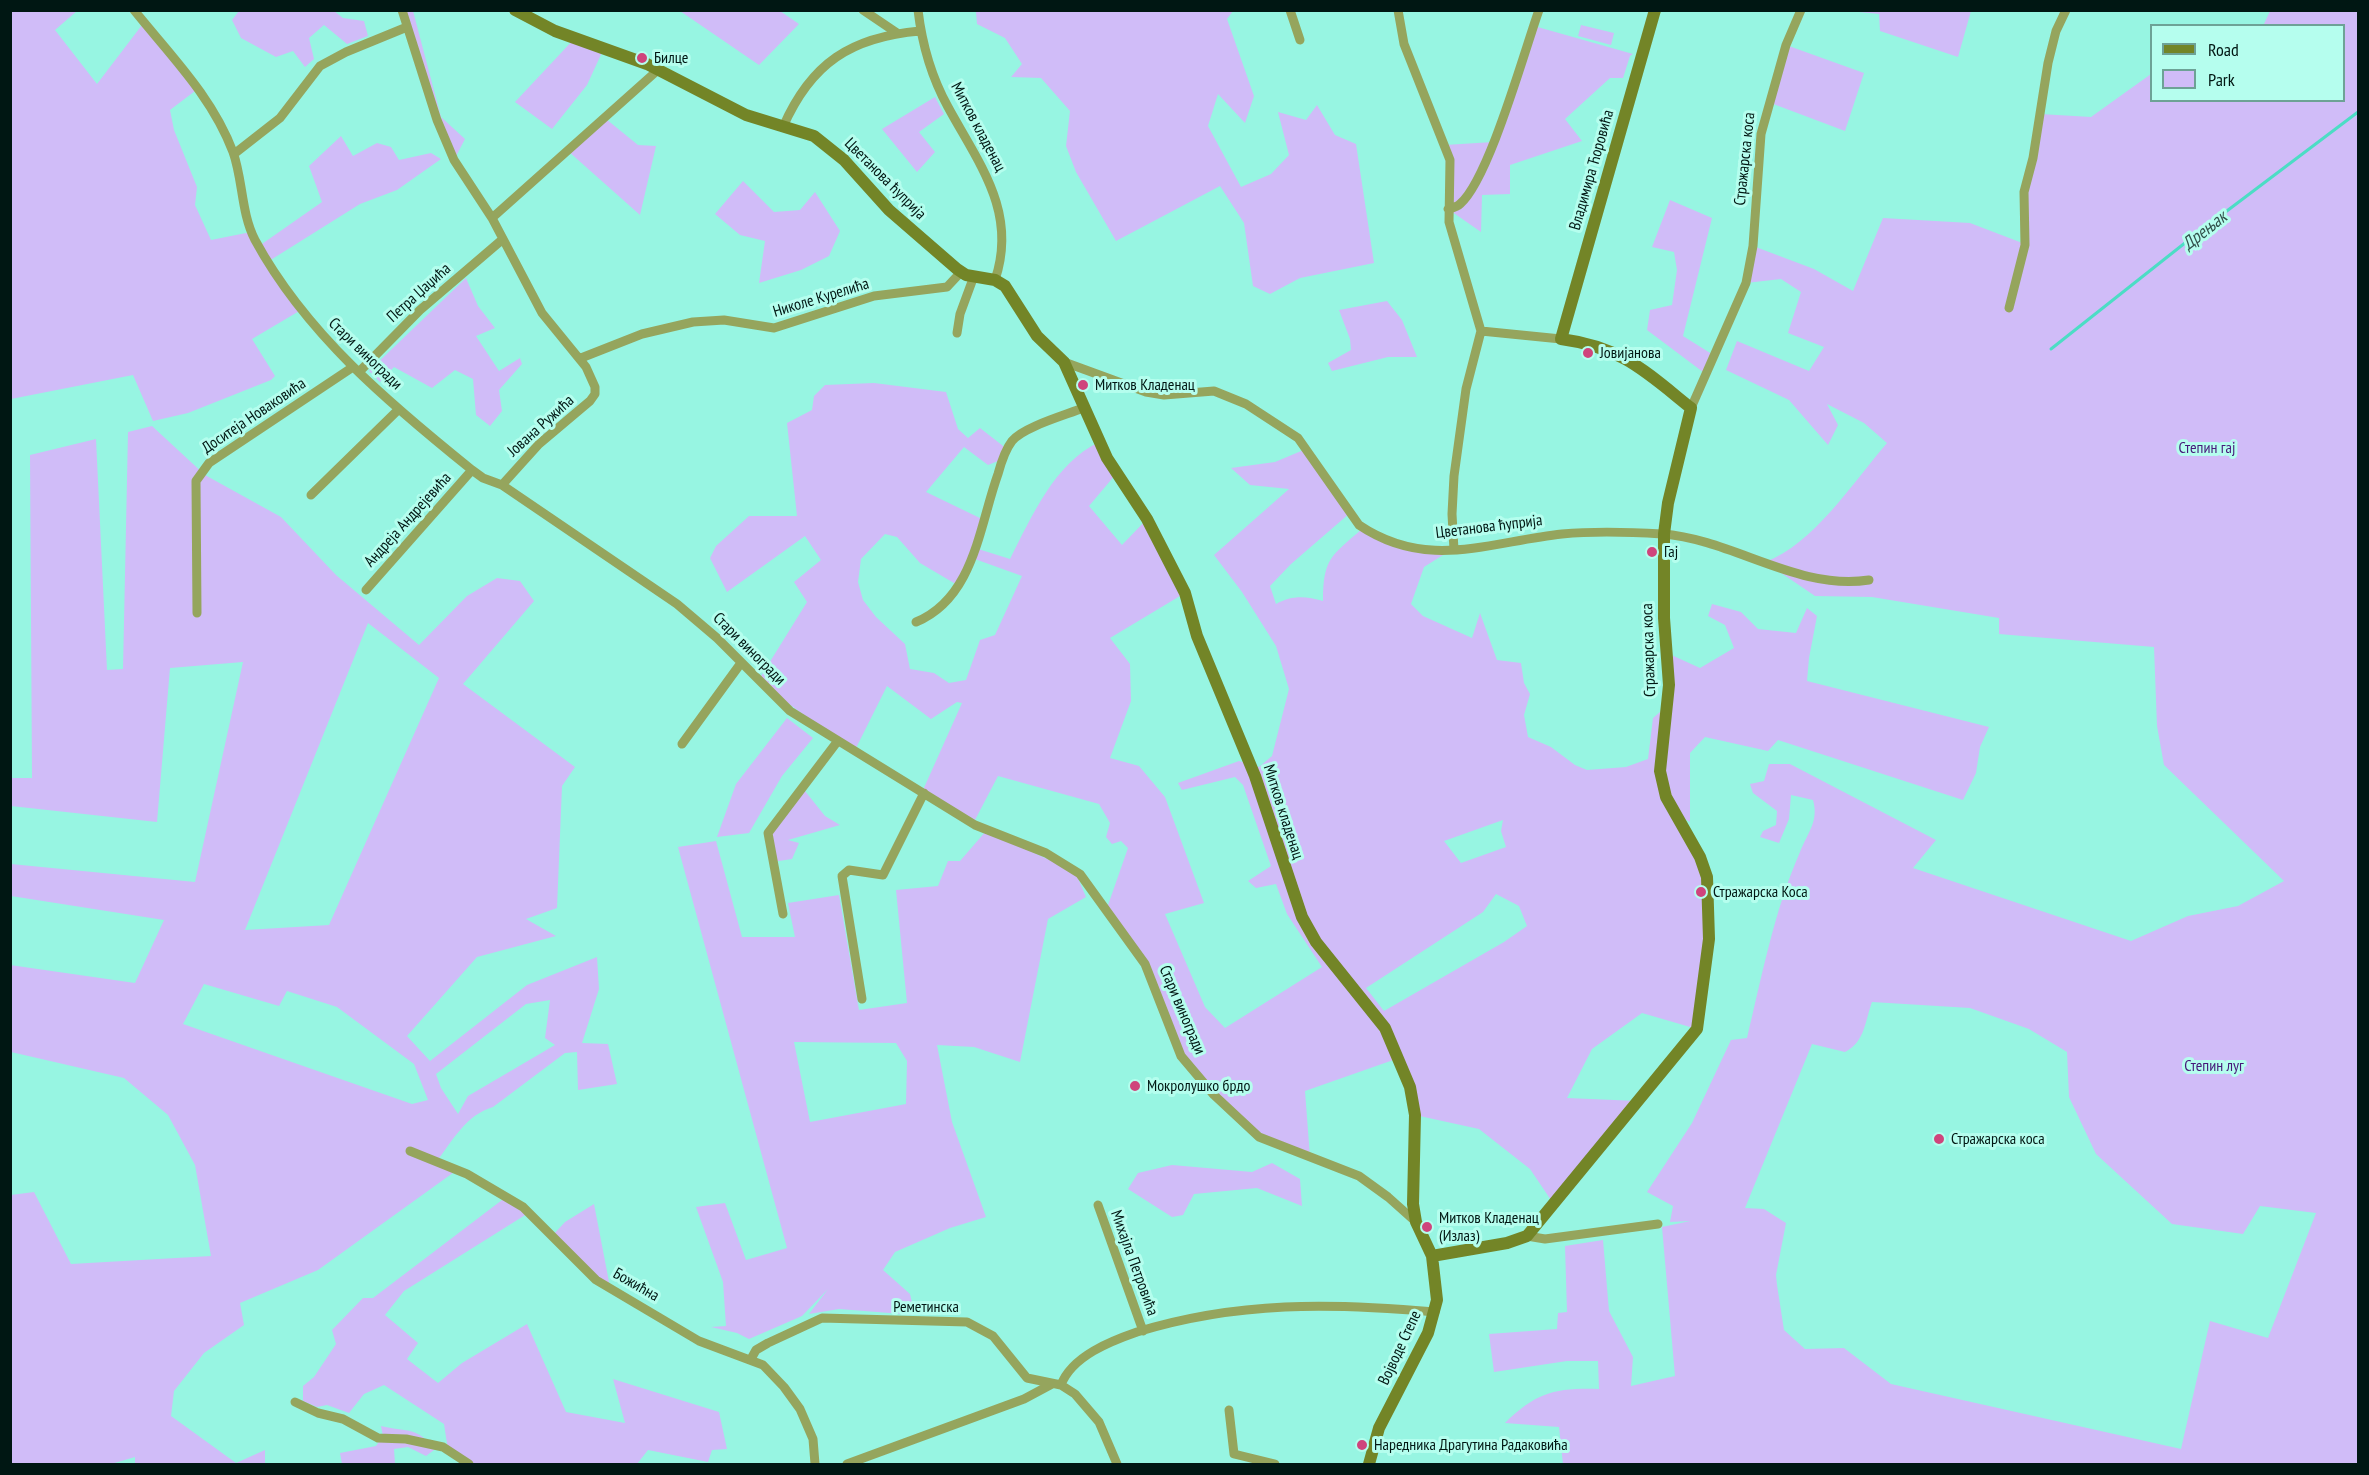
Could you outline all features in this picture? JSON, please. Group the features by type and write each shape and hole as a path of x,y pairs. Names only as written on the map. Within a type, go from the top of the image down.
{"street":[{"name":"Стари виногради","path":"134,10 199,88 234,154 254,238 313,327 356,370 399,409 483,478 502,485 677,603 782,705 981,828 1046,853 1080,874 1145,964 1181,1056 1214,1095 1259,1137 1359,1176 1388,1197 1418,1225 1432,1256"},
{"path":"402,10 444,137 463,176 492,218 542,313 581,358"},
{"name":"Цветанова ћуприја","path":"514,10 555,31 659,69 734,110 814,136 849,165 889,210 961,272 995,280"},
{"path":"863,10 897,33"},
{"name":"Митков кладенац","path":"918,10 920,32 940,90 976,152 990,184 1003,235 1001,260 995,280 1009,290 1037,336 1064,362 1107,458 1161,544 1185,593 1197,636 1255,776 1290,886 1307,927 1385,1028 1400,1058 1415,1115 1412,1171 1418,1225"},
{"path":"1290,10 1300,40"},
{"path":"1398,10 1404,44 1450,160 1448,209 1451,233 1481,331 1466,389 1454,476 1452,514 1454,550"},
{"path":"1448,209 1460,205 1486,163 1539,10"},
{"name":"Владимира Ћоровића","path":"1561,339 1655,10"},
{"name":"Стражарска коса","path":"1527,1236 1697,1029 1709,939 1709,894 1703,865 1673,812 1662,782 1661,757 1669,685 1664,618 1664,534 1668,503 1691,408 1746,283 1752,246 1761,134 1780,64 1801,10"},
{"path":"2008,308 2025,245 2024,192 2033,158 2048,63 2056,32 2066,10"},
{"path":"234,154 280,118 320,66 346,52 407,27"},
{"path":"783,127 802,90 826,63 859,44 897,33 920,32"},
{"path":"492,218 659,69"},
{"name":"Петра Џаџића","path":"356,370 420,310 503,239"},
{"name":"Николе Курелића","path":"581,358 642,334 693,322 724,320 760,328 784,326 874,296 947,287 961,272"},
{"path":"957,333 960,314 974,276"},
{"path":"1481,331 1561,339 1616,352 1643,369 1691,408"},
{"name":"Јована Ружића","path":"502,485 539,444 590,401 595,394 596,387 581,358"},
{"name":"Цветанова ћуприја","path":"1064,362 1117,383 1155,394 1214,392 1235,398 1298,438 1356,521 1371,534 1402,548 1454,550 1567,534 1664,534 1724,549 1822,581 1848,583 1869,580"},
{"name":"Доситеја Новаковића","path":"197,613 196,481 200,473 209,463 356,370"},
{"path":"916,622 925,618 950,598 964,577 986,508 1012,441 1022,433 1083,408"},
{"path":"311,495 399,409"},
{"name":"Андреја Андрејевића","path":"366,590 472,470"},
{"path":"682,744 741,663"},
{"path":"783,914 768,833 837,741"},
{"path":"862,999 842,876 849,870 883,875 924,793"},
{"name":"Божићна","path":"410,1151 467,1174 523,1207 596,1280 699,1341 751,1359 772,1373 796,1403 813,1439 815,1464"},
{"name":"Михајла Петровића","path":"1098,1205 1143,1331"},
{"path":"1432,1256 1507,1243 1527,1236 1545,1239 1658,1224"},
{"name":"Војводе Степе","path":"1368,1464 1379,1428 1423,1345 1435,1312 1436,1288 1432,1256"},
{"path":"847,1464 1024,1399 1056,1384 1097,1348 1191,1317 1250,1308 1348,1306 1435,1312"},
{"name":"Реметинска","path":"751,1359 756,1350 768,1343 822,1318 890,1322 953,1320 984,1330 1027,1378 1056,1384 1075,1394 1099,1422 1117,1464"},
{"path":"295,1402 318,1413 343,1419 378,1438 406,1439 438,1445 469,1464"},
{"path":"1230,1410 1234,1454 1275,1464"}],"green space":[{"path":"990,10 1233,11 1227,19 1254,96 1245,123 1218,94 1208,126 1241,187 1271,174 1289,155 1278,112 1306,120 1317,105 1335,135 1356,144 1374,263 1300,278 1270,294 1253,286 1244,223 1220,186 1116,241 1076,172 1066,146 1070,111 1041,78 1011,77 1022,64 1005,38 977,24 976,12"},
{"path":"11,11 77,11 55,30 97,84 142,25 199,88 170,110 174,130 197,187 195,205 211,240 251,232 259,246 322,202 309,166 341,136 353,156 377,143 391,147 399,160 431,153 441,159 397,190 360,204 269,261 301,310 252,339 275,376 271,380 188,413 153,421 133,375 11,399"},
{"path":"239,11 334,11 343,18 364,21 368,36 347,44 324,25 309,38 314,59 305,67 293,51 276,57 241,38 232,20"},
{"path":"402,11 413,11 441,117 465,139 454,160"},
{"path":"680,11 780,11 799,24 759,65"},
{"path":"1849,11 1971,11 1958,57 1880,31 1879,14"},
{"name":"Степин луг","path":"2270,11 2358,11 2358,1464 1563,1464 1559,1427 1505,1423 1527,1404 1548,1394 1558,1391 1599,1389 1598,1361 1567,1361 1494,1372 1489,1334 1557,1329 1558,1313 1567,1312 1565,1246 1603,1240 1609,1311 1633,1357 1631,1386 1675,1376 1662,1227 1690,1221 1670,1222 1673,1206 1647,1192 1692,1123 1731,1040 1747,1038 1769,944 1783,897 1814,820 1813,800 1791,795 1789,819 1779,843 1760,837 1763,831 1776,825 1777,811 1753,793 1750,784 1764,781 1769,764 1790,764 1936,840 1913,868 2131,941 2188,916 2238,906 2284,881 2164,765 2157,726 2154,647 1999,634 1999,618 1872,597 1815,596 1765,562 1783,554 1816,527 1887,443 1864,423 1827,404 1838,425 1828,445 1789,400 1726,370 1737,341 1809,371 1824,347 1788,333 1801,292 1781,279 1746,283 1753,246 1814,269 1853,291 1883,218 1970,223 2025,244 2024,192 2040,114 2091,117 2150,75 2150,102 2345,102 2345,24 2264,24","holes":["1872,1002 1970,1008 2029,1029 2067,1052 2069,1097 2096,1154 2172,1224 2243,1234 2260,1206 2316,1213 2268,1338 2210,1321 2181,1449 1891,1384 1844,1348 1805,1349 1784,1330 1776,1275 1786,1223 1764,1209 1745,1208 1812,1044 1845,1052 1852,1048 1860,1037"]},
{"path":"1581,25 1614,33 1611,45 1578,36"},
{"path":"1534,26 1633,54 1630,56 1623,78 1610,78 1565,119 1582,141 1510,165 1510,194 1482,195 1481,232 1448,209 1445,145 1493,142"},
{"path":"575,38 604,48 587,85 552,129 515,102"},
{"path":"1786,45 1864,73 1845,131 1768,102"},
{"path":"935,97 944,114 919,132 935,152 917,172 882,129"},
{"path":"606,119 638,145 656,146 640,215 568,151"},
{"path":"743,181 774,212 800,210 815,192 840,231 829,256 801,270 759,283 765,241 740,235 715,214"},
{"path":"1670,200 1712,218 1683,336 1715,356 1707,375 1647,330 1650,310 1672,305 1677,270 1674,252 1652,247"},
{"path":"466,278 478,306 495,328 476,336 499,371 520,358 522,364 499,390 502,411 490,426 476,415 473,379 455,370 432,388 394,367 380,382 369,371"},
{"path":"1387,301 1402,320 1417,357 1388,357 1332,371 1328,363 1351,350 1350,339 1339,310"},
{"path":"874,383 946,392 958,429 968,438 980,428 1007,449 1003,459 988,465 964,447 926,492 982,519 975,548 1010,559 1036,509 1057,477 1083,452 1099,442 1116,474 1089,506 1122,545 1147,519 1185,593 1110,638 1130,664 1131,701 1110,758 1139,766 1165,797 1204,903 1165,914 1205,1007 1225,1028 1322,967 1287,914 1276,884 1256,888 1248,881 1271,866 1243,785 1235,777 1182,790 1178,783 1239,761 1259,767 1272,756 1289,689 1276,646 1242,592 1214,555 1289,489 1250,485 1231,468 1275,462 1306,449 1350,513 1291,564 1270,586 1276,604 1299,597 1323,601 1325,575 1331,558 1363,528 1402,547 1474,548 1443,555 1424,567 1411,604 1423,616 1472,638 1480,613 1497,660 1521,663 1524,683 1530,694 1524,715 1528,737 1551,747 1575,765 1587,770 1626,767 1648,759 1653,718 1667,706 1667,653 1700,668 1734,648 1725,625 1708,616 1712,604 1741,612 1758,629 1796,633 1807,608 1817,616 1807,681 1989,727 1980,747 1976,773 1963,800 1778,740 1768,751 1705,737 1690,753 1690,822 1675,813 1700,857 1709,894 1697,1029 1642,1013 1592,1049 1567,1098 1638,1101 1553,1203 1530,1169 1479,1129 1415,1115 1399,1058 1305,1091 1310,1157 1263,1137 1179,1060 1164,1024 1153,985 1107,908 1128,848 1121,841 1112,844 1106,837 1110,823 1099,804 998,776 975,820 923,790 962,703 957,702 931,719 887,686 854,752 758,681 807,602 794,582 821,560 805,536 727,592 710,558 716,546 749,516 797,516 787,423 812,410 814,396 825,385","holes":["885,534 897,537 920,563 959,586 972,558 1022,576 995,635 980,640 966,680 949,683 934,673 910,669 905,644 876,617 863,600 858,582 861,559","1503,820 1501,831 1506,847 1461,863 1444,841","1496,894 1519,906 1527,926 1504,942 1384,1011 1366,988 1483,912"]},
{"path":"152,426 205,475 281,517 336,575 419,645 467,596 497,578 520,581 534,601 463,684 575,767 562,786 557,908 526,919 556,936 477,957 407,1036 430,1061 527,985 597,957 599,989 582,1043 608,1044 617,1084 578,1090 577,1052 565,1053 493,1107 475,1116 461,1129 437,1161 457,1170 318,1270 240,1303 244,1325 204,1353 174,1391 171,1416 236,1463 265,1450 265,1464 135,1464 135,1457 111,1464 11,1464 11,1195 34,1192 71,1264 211,1256 195,1165 168,1115 124,1078 11,1052 10,965 135,983 164,920 11,896 11,864 195,882 243,662 170,668 157,822 11,806 11,778 32,778 30,455 96,439 107,670 123,669 128,432","holes":["368,623 439,678 329,925 245,930","204,984 279,1006 287,991 337,1007 414,1064 428,1100 412,1104 183,1024","550,1000 545,1038 555,1045 468,1096 458,1114 441,1088 436,1074 526,1004"]},
{"path":"787,718 813,738 782,776 749,833 717,837 736,784"},
{"path":"805,791 825,816 840,825 788,840 799,843 792,859 772,862 768,833"},
{"path":"986,831 1054,862 1077,876 1086,897 1048,919 1020,1062 974,1047 937,1045 952,1122 986,1217 950,1228 895,1252 883,1270 910,1294 915,1315 839,1309 809,1314 828,1289 802,1316 749,1339 737,1333 711,1327 726,1326 723,1282 696,1207 725,1203 746,1260 787,1248 678,847 716,841 742,937 795,937 788,903 839,895 859,1010 907,1003 896,890 938,886 948,861 960,861","holes":["794,1042 896,1043 907,1061 906,1104 810,1122"]},
{"path":"1272,1163 1300,1179 1302,1206 1257,1188 1194,1194 1183,1215 1172,1217 1128,1189 1138,1173 1172,1165 1252,1172"},
{"path":"506,1197 530,1212 404,1291 385,1315 418,1343 407,1359 438,1383 462,1363 527,1324 566,1412 625,1423 613,1379 719,1412 727,1449 712,1450 708,1462 648,1450 637,1464 468,1464 448,1450 444,1424 384,1385 364,1394 349,1413 327,1405 317,1407 303,1401 303,1386 314,1377 336,1344 332,1330 363,1298 373,1298"},
{"path":"594,1204 610,1287 552,1236 565,1222"},
{"path":"381,1426 417,1433 434,1450 426,1456 408,1447 394,1449 395,1464 342,1464 340,1453 376,1446 383,1436"}],"waterway":[{"name":"Дрењак","path":"2051,349 2195,235 2358,112"}],"place":[{"name":"Билце","path":"642,58"},
{"name":"Јовијанова","path":"1588,353"},
{"name":"Митков Кладенац","path":"1083,385"},
{"name":"Гај","path":"1652,552"},
{"name":"Стражарска Коса","path":"1701,892"},
{"name":"Мокролушко брдо","path":"1135,1086"},
{"name":"Стражарска коса","path":"1939,1139"},
{"name":"Митков Кладенац (Излаз)","path":"1427,1227"},
{"name":"Наредника Драгутина Радаковића","path":"1362,1445"}],"park label":[{"name":"Степин гај","path":"2207,448"}]}
